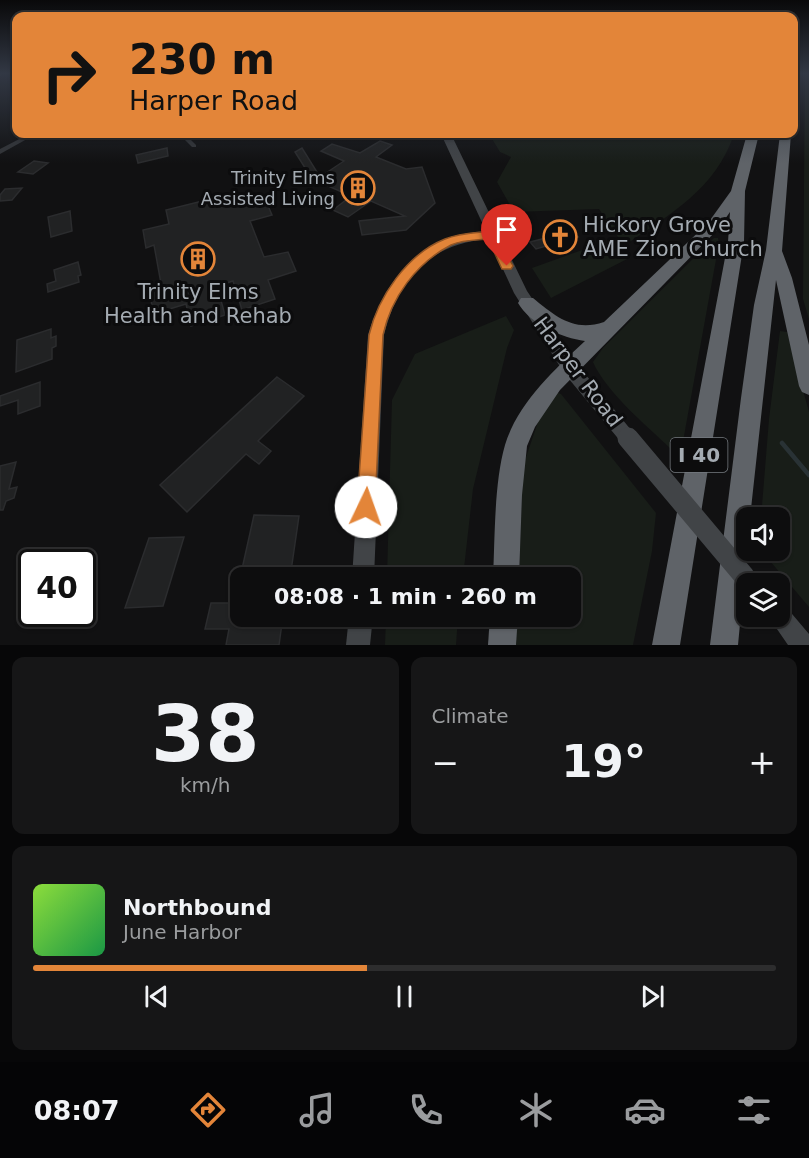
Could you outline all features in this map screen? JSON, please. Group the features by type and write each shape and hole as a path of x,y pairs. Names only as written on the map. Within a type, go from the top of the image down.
{"highway":[{"name":"I 40","path":"666,645 736,242 738,191 752,138"},
{"name":"I 40","path":"724,645 757,351 774,250 785,138"},
{"path":"507,567 510,495 516,446 537,404 609,327 695,246 713,226 738,191"},
{"path":"774,250 784,278 809,386"},
{"path":"527,303 547,319 579,334 593,335 609,327"},
{"path":"502,645 503,627"}],"main road":[{"name":"Harper Road","path":"448,138 491,235 527,303 570,368 742,573"},
{"path":"364,567 376,335 381,314 402,280 440,247 460,238 491,235"},
{"path":"358,645 359,627"},
{"path":"788,627 802,645"}],"street":[{"path":"0,152 26,138"},
{"path":"186,138 194,146"}],"shaded area":[{"path":"805,103 809,103 809,319 803,299"},
{"path":"491,138 732,138 716,170 690,199 624,246 599,209 514,212 497,182 511,157 500,152"},
{"path":"714,238 718,238 719,243 684,436 682,442 670,448 607,385 593,362 603,348"},
{"path":"610,240 631,257 551,298 532,268"},
{"path":"506,316 514,330 507,348 473,489 464,567 387,567 392,400 415,354"},
{"path":"780,331 787,332 809,412 809,607 790,585 790,573 780,573 770,561 790,561 790,507 762,507 769,419"},
{"path":"556,392 561,394 656,513 652,551 633,645 516,645 517,627 581,627 581,567 519,567 523,466 539,419"},
{"path":"386,627 457,627 456,645 385,645"}],"building":[{"name":"Trinity Elms Assisted Living","path":"380,141 392,145 376,157 406,169 422,167 435,203 406,230 362,235 359,221 405,216 371,201 348,217 333,210 351,196 312,179 295,152 302,148 320,177 344,161 321,151 332,144 360,153"},
{"path":"167,148 168,156 138,163 136,155"},
{"path":"34,161 48,163 33,174 18,172"},
{"path":"22,188 12,200 0,201 0,195 5,189"},
{"name":"Trinity Elms Health and Rehab","path":"235,193 240,206 265,199 272,215 250,221 264,257 288,252 296,271 268,280 275,299 242,310 233,281 217,286 225,315 191,326 186,304 153,314 150,292 162,289 154,245 146,248 143,230 169,224 166,210"},
{"path":"70,211 72,231 51,237 48,217"},
{"name":"Hickory Grove AME Zion Church","path":"568,227 578,237 536,249 530,242 546,238 544,236 552,234 549,231"},
{"path":"78,262 81,275 78,276 79,282 48,292 47,284 56,281 54,270"},
{"path":"51,329 51,338 56,336 56,346 52,348 52,359 16,372 17,340"},
{"path":"277,377 304,396 258,441 271,451 259,464 246,454 187,512 160,485"},
{"path":"40,382 40,406 18,414 18,400 0,406 0,396"},
{"path":"16,462 9,489 17,487 14,498 6,501 3,510 0,510 0,466"},
{"path":"254,515 299,516 292,567 242,567"},
{"path":"184,537 163,606 125,608 149,538"},
{"path":"211,603 230,603 230,627 281,627 279,645 226,645 229,629 205,629"}],"waterway":[{"path":"782,443 809,475"}],"place":[{"name":"Trinity Elms Assisted Living","path":"358,188"},
{"name":"Hickory Grove AME Zion Church","path":"560,237"},
{"name":"Trinity Elms Health and Rehab","path":"198,259"}],"route":[{"path":"366,507 376,335 381,314 389,297 402,280 429,255 446,243 460,238 491,235 507,266"}]}
